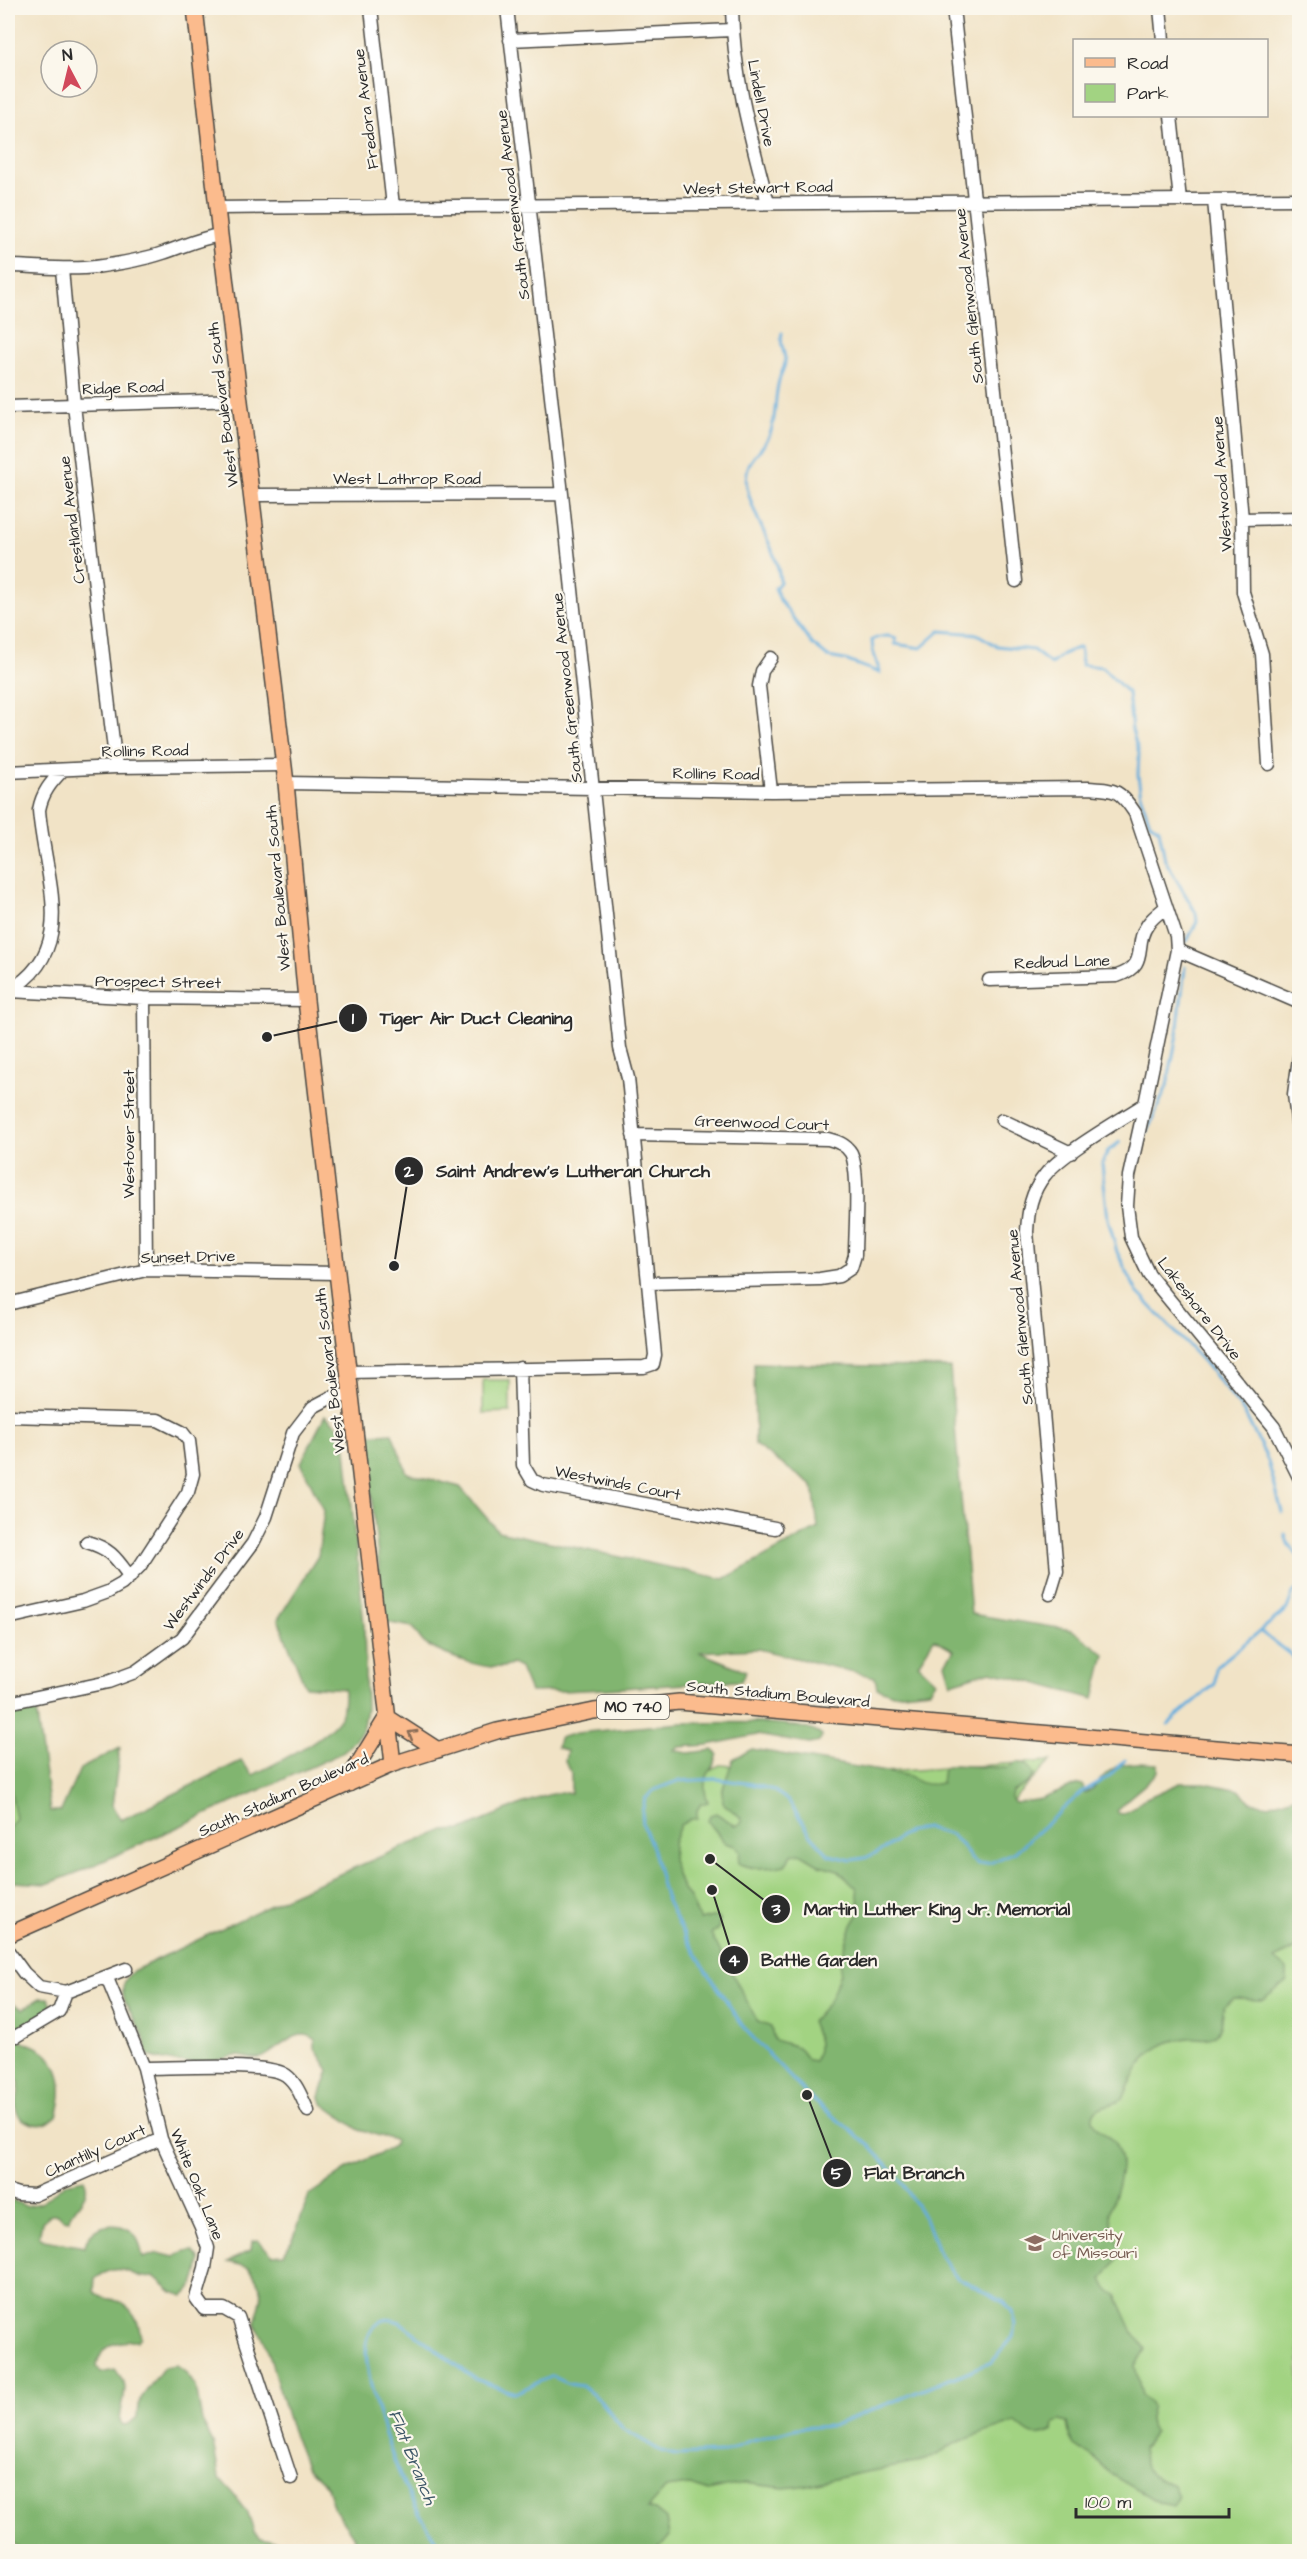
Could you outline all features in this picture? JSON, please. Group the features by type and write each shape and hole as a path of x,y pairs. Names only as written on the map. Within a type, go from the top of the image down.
{"main road":[{"name":"West Boulevard South","path":"195,8 284,765 306,1000 393,1764"},
{"name":"South Stadium Boulevard","path":"8,1935 393,1764 497,1731 594,1712 679,1702 1299,1755"},
{"path":"349,1784 349,1779 387,1717 438,1750"}],"street":[{"name":"Fredora Avenue","path":"370,8 393,206"},
{"name":"South Greenwood Avenue","path":"507,8 594,788 620,1048 628,1078 656,1354 653,1364 644,1367 520,1368"},
{"name":"Lindell Drive","path":"732,8 732,30 746,116 768,203"},
{"name":"South Glenwood Avenue","path":"953,8 1016,581"},
{"path":"1160,8 1163,39"},
{"path":"510,40 732,30"},
{"path":"1171,117 1180,200"},
{"name":"West Stewart Road","path":"217,208 1299,199"},
{"name":"Westwood Avenue","path":"1214,200 1242,519 1243,592 1262,654 1269,764"},
{"path":"8,266 45,266 62,269 93,267 162,253 195,239 220,235"},
{"name":"Crestland Avenue","path":"62,269 74,405 116,767"},
{"name":"Ridge Road","path":"8,407 240,400"},
{"name":"West Lathrop Road","path":"251,495 562,494"},
{"path":"1242,519 1299,518"},
{"path":"771,658 762,671 759,687 771,791"},
{"name":"Rollins Road","path":"8,772 116,767 284,765"},
{"path":"8,991 37,969 50,945 53,919 39,810 41,799 50,783 63,770"},
{"name":"Rollins Road","path":"285,783 771,791 1088,788 1107,790 1123,795 1135,813 1166,907"},
{"path":"1144,1104 1177,950 1176,936 1166,907"},
{"name":"Redbud Lane","path":"989,980 1117,976 1130,972 1139,961 1142,938 1148,924 1166,907"},
{"path":"1177,950 1299,1003"},
{"name":"Prospect Street","path":"8,991 144,998 306,1000"},
{"name":"Westover Street","path":"144,998 146,1270"},
{"path":"1299,1051 1294,1094 1299,1147"},
{"name":"South Glenwood Avenue","path":"1050,1594 1057,1571 1027,1232 1028,1211 1035,1191 1046,1174 1071,1153 1144,1104"},
{"name":"Lakeshore Drive","path":"1144,1104 1129,1176 1127,1206 1131,1237 1149,1275 1274,1427 1299,1479"},
{"path":"1002,1120 1071,1153"},
{"name":"Greenwood Court","path":"633,1135 828,1139 840,1142 850,1152 855,1169 855,1256 851,1268 839,1276 820,1280 649,1283"},
{"name":"Sunset Drive","path":"8,1304 146,1270 336,1274"},
{"path":"347,1372 520,1368"},
{"name":"Westwinds Court","path":"520,1368 523,1465 532,1480 543,1485 775,1528"},
{"name":"Westwinds Drive","path":"8,1703 108,1682 135,1672 182,1638 253,1543 266,1517 293,1433 313,1407 330,1398 350,1395"},
{"path":"8,1416 146,1418 172,1425 182,1431 189,1441 193,1474 188,1492 140,1566 130,1577 108,1592 8,1618"},
{"path":"87,1542 104,1547 112,1553 130,1577"},
{"path":"8,1951 24,1973 39,1987 66,1992 126,1969"},
{"name":"White Oak Lane","path":"107,1978 144,2068 161,2139 208,2248 196,2298 204,2309 224,2309 238,2317 291,2478"},
{"path":"17,2036 59,2011 66,1992"},
{"path":"144,2068 261,2069 284,2074 297,2087 308,2111"},
{"name":"Chantilly Court","path":"8,2191 34,2195 161,2139"}],"green space":[{"path":"754,1363 950,1368 971,1614 1072,1630 1105,1654 1094,1699 991,1671 951,1683 945,1663 954,1650 934,1639 918,1664 936,1681 930,1690 893,1694 877,1688 875,1677 758,1649 699,1652 746,1671 741,1681 530,1692 520,1668 512,1664 494,1667 469,1662 425,1644 413,1627 385,1622 365,1435 392,1433 407,1473 460,1487 498,1531 724,1579 818,1528 813,1486 755,1445"},
{"path":"483,1380 510,1380 510,1412 483,1413"},
{"path":"325,1415 344,1431 364,1624 366,1709 362,1731 344,1752 81,1871 47,1884 13,1882 8,1888 8,1829 16,1819 8,1775 8,1708 35,1702 50,1811 61,1811 80,1769 120,1748 112,1806 121,1820 241,1761 253,1775 316,1740 336,1722 343,1710 344,1689 305,1686 278,1619 318,1556 324,1511 301,1463"},
{"path":"681,1723 776,1724 811,1730 822,1736 819,1742 809,1744 757,1735 708,1745 679,1747 674,1750 688,1753 713,1750 718,1754 705,1781 708,1802 701,1804 697,1810 697,1818 680,1825 673,1844 672,1860 682,1889 690,1898 700,1920 716,1916 720,1919 718,1929 711,1934 758,2022 771,2027 774,2040 798,2047 808,2060 814,2061 818,2046 811,2022 827,2004 840,1973 841,1958 852,1925 860,1912 857,1888 838,1870 820,1865 800,1853 792,1855 785,1865 767,1868 755,1868 738,1863 740,1852 735,1846 725,1843 708,1821 710,1815 716,1813 736,1826 742,1822 740,1817 723,1803 722,1791 733,1759 752,1749 909,1776 928,1784 941,1783 943,1768 954,1765 1009,1768 1017,1762 1026,1765 1034,1775 1028,1783 1012,1792 1011,1798 1015,1803 1041,1799 1079,1784 1083,1785 1084,1793 1112,1770 1124,1764 1158,1764 1158,1771 1154,1776 1117,1810 1118,1813 1123,1814 1142,1800 1180,1783 1205,1783 1239,1790 1251,1802 1269,1805 1299,1795 1300,1921 1294,1922 1293,1925 1298,1939 1296,1948 1275,1959 1287,1969 1287,1981 1263,2000 1234,1999 1224,2006 1219,2030 1211,2037 1177,2040 1155,2049 1140,2066 1123,2099 1101,2107 1093,2117 1097,2128 1114,2143 1121,2163 1110,2213 1119,2252 1102,2279 1107,2289 1116,2295 1132,2330 1145,2349 1135,2367 1142,2395 1152,2406 1149,2420 1155,2432 1142,2449 1143,2458 1150,2474 1174,2485 1179,2496 1173,2506 1160,2503 1110,2474 1101,2463 1074,2445 1067,2423 1060,2421 1054,2423 1053,2431 1036,2436 1028,2433 1015,2422 961,2441 922,2462 809,2485 784,2488 744,2483 708,2491 690,2485 666,2488 647,2509 655,2510 666,2519 669,2536 656,2551 347,2551 354,2537 333,2507 327,2486 306,2466 289,2423 266,2344 255,2323 262,2294 259,2283 249,2267 228,2262 251,2250 252,2241 258,2240 272,2255 284,2254 294,2237 309,2195 346,2170 394,2146 395,2140 359,2130 322,2103 320,2097 329,2070 315,2049 315,2040 308,2036 302,2035 288,2040 269,2054 259,2058 236,2056 194,2063 149,2056 144,2038 123,1996 126,1979 133,1971 295,1893 415,1842 442,1831 462,1830 521,1804 548,1795 561,1792 571,1794 571,1772 565,1761 567,1751 557,1747 559,1738 576,1733"},
{"path":"1051,1761 995,1818 831,2114 721,1995 645,1799 720,1765 854,1774"},
{"path":"8,1768 34,1868 8,1882"},
{"path":"1299,1881 1299,2551 616,2552 651,2478 1076,2188 1099,2084"},
{"path":"40,1998 48,1998 52,2004 48,2012 11,2035 42,2051 50,2058 59,2074 61,2094 57,2116 40,2125 26,2121 16,2111 19,2082 8,2074 8,2002 23,2009"},
{"path":"84,2179 85,2195 69,2220 63,2219 58,2214 51,2214 42,2222 39,2237 44,2240 85,2247 87,2240 96,2230 117,2225 125,2227 136,2236 143,2258 158,2253 174,2257 185,2251 193,2251 200,2260 196,2280 184,2296 172,2292 155,2277 139,2276 127,2271 114,2270 95,2279 94,2291 98,2295 124,2305 133,2313 141,2337 137,2341 117,2343 106,2348 97,2366 101,2373 115,2370 124,2382 125,2394 120,2421 123,2425 129,2424 137,2417 138,2405 142,2397 164,2367 176,2365 196,2386 202,2421 213,2442 219,2477 247,2511 254,2532 260,2538 285,2543 297,2551 20,2551 8,2535 8,2198 25,2206 41,2203 66,2183"}],"waterway":[{"path":"782,333 781,343 785,361 778,384 773,424 768,439 751,462 746,477 754,511 775,558 780,582 775,588 780,600 812,644 828,657 845,660 880,673 872,640 884,636 896,639 895,644 921,648 940,631 977,634 997,646 1033,650 1051,664 1063,654 1080,647 1082,665 1102,667 1128,693 1132,730 1139,753 1138,775 1141,797 1150,823 1159,829 1165,860 1196,913 1197,922 1187,941"},
{"path":"1147,1132 1167,1086 1177,1035 1185,967"},
{"path":"1120,1142 1108,1151 1102,1164 1108,1219 1117,1252 1137,1292 1204,1362 1244,1412 1268,1461 1282,1512"},
{"path":"1285,1534 1288,1544 1300,1558"},
{"name":"Flat Branch","path":"1168,1724 1215,1684 1216,1667 1287,1609 1293,1593 1300,1587"},
{"path":"1261,1632 1300,1662"},
{"name":"Flat Branch","path":"445,2552 405,2487 374,2398 369,2376 367,2342 374,2328 384,2320 400,2322 475,2379 515,2393 552,2376 569,2384 582,2386 601,2401 623,2429 661,2451 675,2455 722,2453 749,2441 797,2428 832,2426 992,2362 1013,2337 1015,2325 1012,2312 1004,2302 957,2277 940,2256 929,2226 902,2182 870,2146 807,2095 744,2028 685,1937 665,1897 653,1850 643,1824 642,1812 645,1799 654,1790 678,1781 717,1779 752,1784 773,1790 788,1800 811,1835 829,1855 851,1860 865,1858 884,1849 909,1831 927,1828 951,1835 978,1864 990,1863 1015,1852 1082,1792 1108,1777 1125,1760"}],"place":[{"name":"Tiger Air Duct Cleaning","path":"267,1037"},
{"name":"Saint Andrew's Lutheran Church","path":"394,1266"},
{"name":"Martin Luther King Jr. Memorial","path":"710,1859"},
{"name":"Battle Garden","path":"712,1890"},
{"name":"Flat Branch","path":"807,2095"},
{"name":"University of Missouri","path":"1035,2243"}]}
